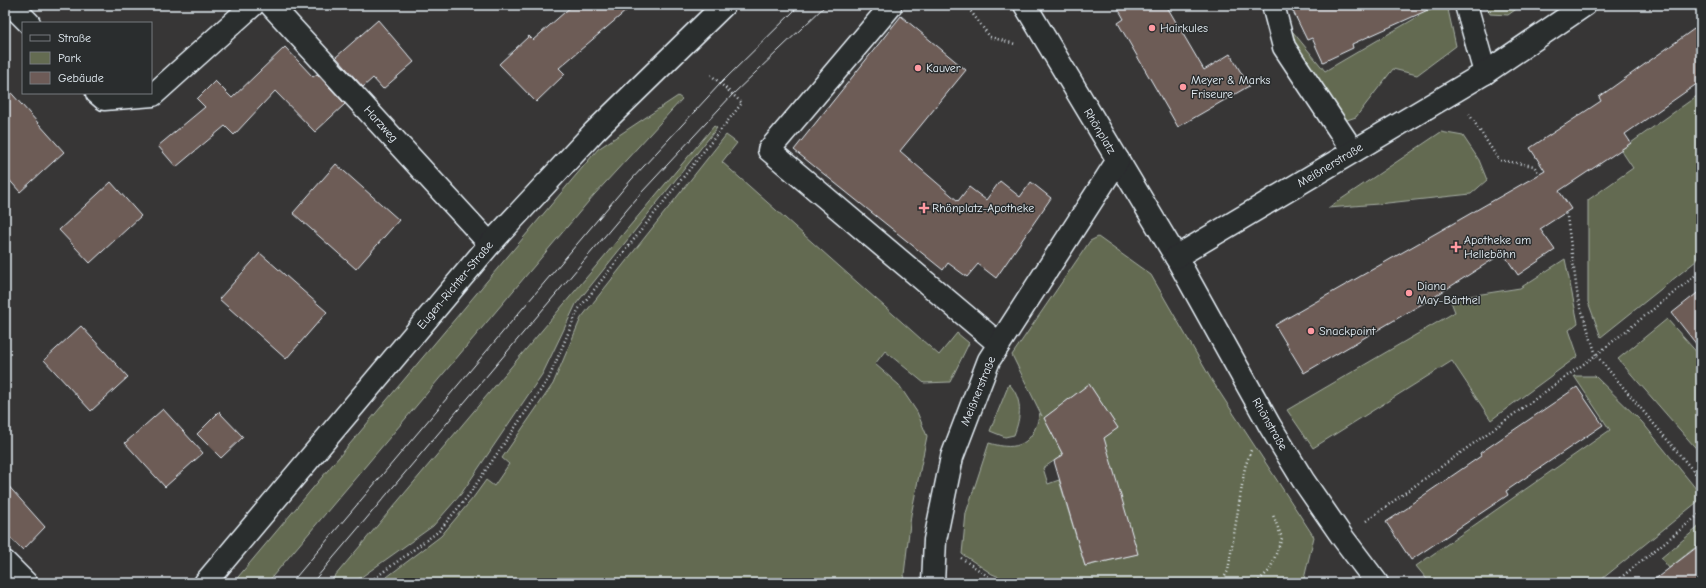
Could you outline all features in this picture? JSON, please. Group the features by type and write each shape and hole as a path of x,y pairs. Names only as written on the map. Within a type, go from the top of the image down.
{"street":[{"path":"11,5 28,22"},
{"path":"99,94 104,99 153,96 253,5"},
{"name":"Harzweg","path":"272,5 490,244"},
{"name":"Eugen-Richter-Straße","path":"205,583 490,244 594,132 724,5"},
{"name":"Rhönplatz","path":"1025,5 1176,257"},
{"path":"1273,5 1284,47 1353,151"},
{"path":"1466,5 1485,73"},
{"name":"Meißnerstraße","path":"1176,257 1485,73 1584,5"},
{"path":"890,7 769,150 999,344"},
{"name":"Meißnerstraße","path":"933,583 936,540 952,457 989,360 1118,160"},
{"name":"Rhönstraße","path":"1176,257 1270,426 1343,538 1377,583"},
{"path":"5,562 26,583"}],"path":[{"path":"966,5 990,37 1017,44"},
{"path":"368,583 439,531 468,496 549,378 578,310 742,103 711,75"},
{"path":"1454,91 1499,160 1534,166 1539,174"},
{"path":"1565,213 1567,217 1578,300 1596,355 1701,480"},
{"path":"1343,538 1596,355 1701,271"},
{"path":"1221,583 1228,571 1245,467 1255,438 1270,426"},
{"path":"1614,583 1701,513"},
{"path":"1256,583 1270,570 1282,538 1273,515"},
{"path":"936,540 992,578 1004,583"}],"green space":[{"path":"1412,5 1447,5 1456,46 1417,75 1393,69 1356,117 1344,121 1284,26 1293,32 1325,71 1419,16"},
{"path":"1486,5 1522,5 1508,15 1490,14"},
{"path":"1701,93 1701,257 1601,337 1588,302 1588,200 1633,168 1621,150"},
{"path":"678,96 682,99 594,195 267,583 233,583 598,149"},
{"path":"714,126 717,128 576,304 543,373 461,494 433,526 353,583 329,583"},
{"path":"1441,132 1463,136 1479,160 1487,180 1471,194 1328,208"},
{"path":"726,135 737,143 722,162 939,355 957,333 969,343 950,382 924,383 885,351 875,364 899,385 917,412 927,436 911,515 903,583 379,583 441,536 486,480 494,486 509,464 502,458 553,384 581,318"},
{"path":"1098,237 1151,275 1211,379 1314,537 1303,583 1014,583 992,574 962,554 966,513 989,443 1000,446 1016,446 1023,443 1033,432 1040,413 1042,416 1012,355 1090,241","holes":["1089,384 1118,428 1079,455 1137,554 1085,566 1059,480 1048,484 1043,468 1063,455 1044,418"]},
{"path":"1565,259 1578,323 1569,330 1578,356 1491,420 1452,361 1313,448 1287,410 1455,312 1450,299 1520,288"},
{"path":"1667,319 1701,357 1701,454 1618,359"},
{"path":"1574,376 1595,376 1642,422 1701,495 1701,499 1597,583 1430,583 1416,566 1610,430"},
{"path":"1009,384 1014,390 1019,402 1019,415 1014,435 1005,437 990,431"},
{"path":"1701,525 1701,543 1669,568 1661,558"}],"building":[{"path":"573,5 633,5 559,68 565,74 536,102 499,64 529,36 533,40"},
{"path":"1116,5 1166,5 1204,70 1230,54 1249,86 1178,127 1118,23 1124,19"},
{"path":"1290,5 1439,5 1352,44 1353,48 1323,62 1312,38 1307,40"},
{"path":"901,16 966,70 900,151 958,201 969,187 986,200 1000,181 1020,197 1031,182 1051,198 996,278 978,264 967,277 948,263 943,270 794,150"},
{"path":"378,20 414,62 383,89 373,78 363,87 336,57"},
{"path":"1701,24 1701,81 1625,134 1631,143 1559,191 1571,209 1540,229 1555,250 1518,275 1503,253 1434,297 1304,373 1275,325 1545,171 1530,148 1601,101 1599,97"},
{"path":"285,47 313,77 317,74 345,104 315,132 275,91 234,135 225,126 176,167 158,146 205,107 197,99 215,81 232,98"},
{"path":"5,86 64,152 20,192 5,175"},
{"path":"336,164 399,220 356,269 293,213"},
{"path":"111,182 141,216 90,263 59,230"},
{"path":"260,253 327,312 286,359 219,299"},
{"path":"1701,290 1701,350 1672,313"},
{"path":"81,326 128,377 91,411 44,360"},
{"path":"1089,384 1118,428 1104,438 1138,554 1085,566 1054,461 1063,455 1044,418"},
{"path":"1577,387 1603,425 1506,491 1508,495 1411,560 1386,522 1481,456 1480,453"},
{"path":"163,409 203,453 165,487 125,443"},
{"path":"219,412 243,437 221,458 197,434"},
{"path":"5,482 45,527 23,550 5,533"},
{"path":"1701,544 1701,583 1650,583"}],"tram line":[{"path":"291,583 631,180 720,84 800,5"},
{"path":"312,583 642,192 732,95 826,5"}],"place":[{"name":"Hairkules","path":"1152,28"},
{"name":"Kauver","path":"918,68"},
{"name":"Meyer & Marks Friseure","path":"1183,87"},
{"name":"Rhönplatz-Apotheke","path":"924,208"},
{"name":"Apotheke am Helleböhn","path":"1456,247"},
{"name":"Diana May-Bärthel","path":"1409,293"},
{"name":"Snackpoint","path":"1311,331"}]}
